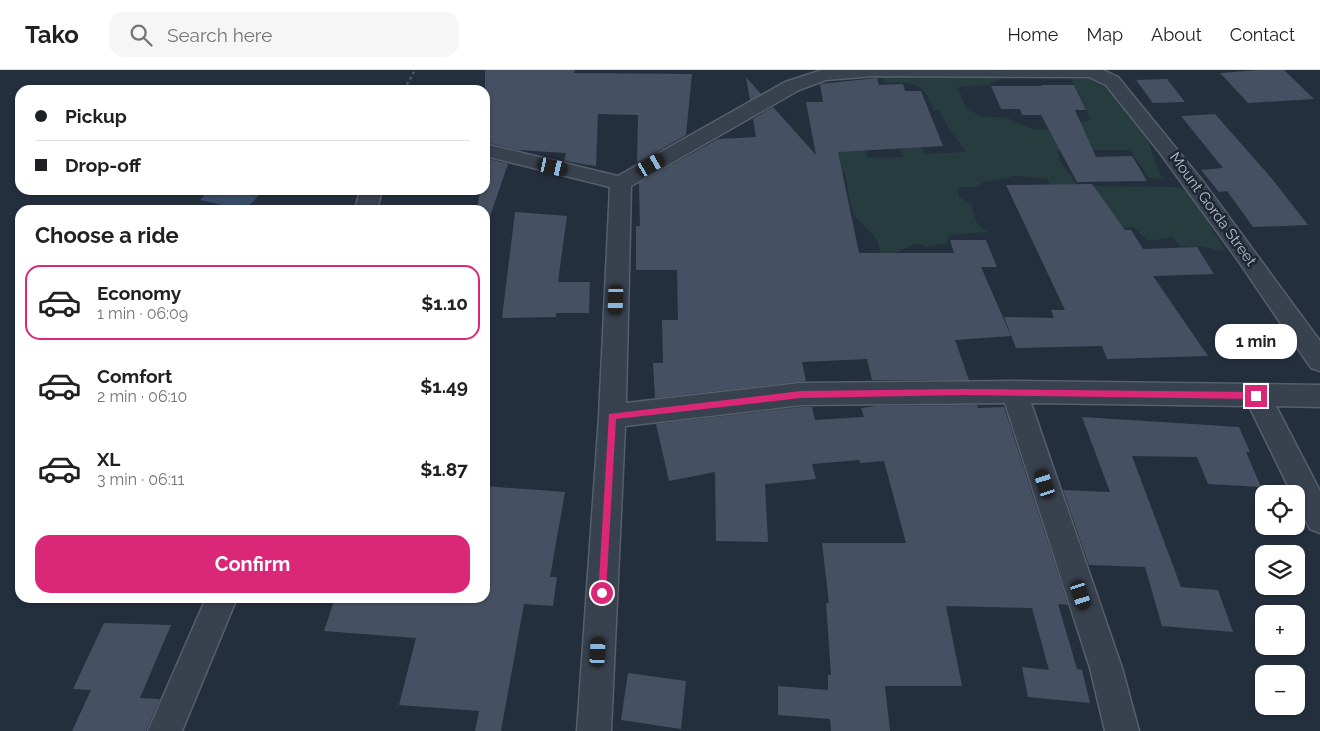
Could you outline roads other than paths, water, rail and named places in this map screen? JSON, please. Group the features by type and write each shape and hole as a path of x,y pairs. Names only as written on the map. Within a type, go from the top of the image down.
{"street":[{"path":"490,151 621,183 792,86 824,75 874,70 944,70"},
{"name":"Mount Gorda Street","path":"944,70 1092,72 1112,81 1165,142 1229,228 1320,361"},
{"path":"594,731 612,416 621,183"},
{"path":"612,416 801,394 1014,392 1320,396"},
{"path":"1014,392 1106,668 1122,731"},
{"path":"1256,396 1320,520"},
{"path":"165,731 220,603"}],"water":[{"path":"204,195 259,195 250,205 222,205 200,200"}]}
